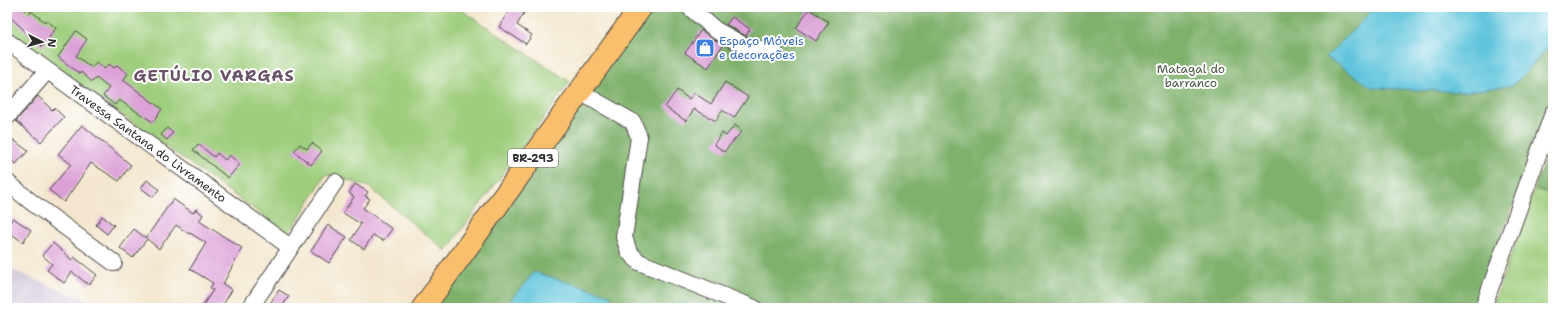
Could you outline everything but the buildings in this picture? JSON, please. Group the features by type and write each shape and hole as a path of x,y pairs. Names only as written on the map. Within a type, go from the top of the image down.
{"highway":[{"name":"BR-293","path":"423,308 640,7"}],"street":[{"path":"689,7 716,30 745,46 775,53"},
{"name":"Travessa Santana do Livramento","path":"7,41 290,247"},
{"path":"7,117 47,71"},
{"path":"580,92 632,122 639,137 624,237 629,252 639,262 754,308"},
{"path":"1483,308 1553,113"},
{"path":"7,182 30,201 114,263"},
{"path":"250,308 335,182"}],"shaded area":[{"path":"7,268 106,308 7,308"}],"green space":[{"path":"7,7 457,7 570,82 446,251 369,187 326,174 289,234 7,33"},
{"name":"Matagal do barranco","path":"649,7 1553,7 1553,95 1476,308 433,308"},
{"path":"1553,136 1553,194 1534,189"},
{"path":"1534,189 1553,194 1553,308 1492,308"}],"water":[{"path":"1376,7 1553,7 1553,31 1546,50 1514,85 1464,92 1373,88 1326,57"},
{"path":"534,272 610,295 616,308 504,308"}],"place":[{"name":"Espaço Móveis e decorações","path":"705,48"}],"district":[{"name":"GETÚLIO VARGAS","path":"214,75"}]}
